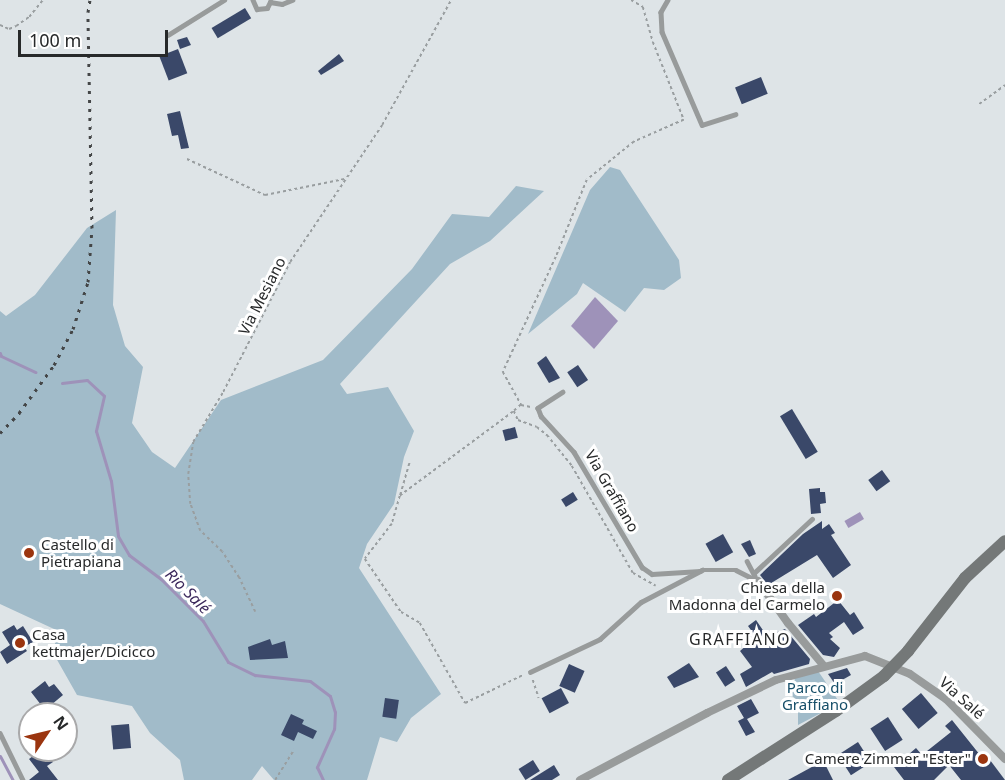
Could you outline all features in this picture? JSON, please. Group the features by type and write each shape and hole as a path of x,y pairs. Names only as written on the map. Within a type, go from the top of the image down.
{"main road":[{"path":"728,780 842,707 893,667 965,578 1005,541"}],"street":[{"path":"756,577 805,646 811,653 817,655 824,666"},
{"path":"580,780 759,688 824,666 865,656 893,667"},
{"name":"Via Salé","path":"893,667 910,674 946,699 1005,759"}],"lane":[{"path":"168,35 224,0"},
{"path":"253,0 257,9 262,10 270,1 282,4 292,0"},
{"path":"668,0 661,12 662,32 683,86 702,125 735,114"},
{"path":"538,408 563,392"},
{"name":"Via Graffiano","path":"538,408 541,416 574,452 642,567 652,574 716,568 736,570 756,577"},
{"path":"747,561 756,577 812,519"},
{"name":"Via Graffiano","path":"530,672 600,639 641,602 700,571"},
{"path":"0,733 23,780"}],"path":[{"path":"0,25 9,29 16,26 43,0"},
{"name":"Via Mesiano","path":"255,612 239,578 222,552 200,531 190,504 188,474 193,442 224,392 290,262 382,125 451,0"},
{"path":"521,405 503,372 556,257 587,180 634,142 684,120 652,42 643,7 631,0"},
{"path":"979,104 1005,85"},
{"path":"187,159 265,195 345,179"},
{"path":"521,405 538,408"},
{"path":"400,496 521,405"},
{"path":"514,411 518,420 537,427 547,435 572,466 633,573 651,585 666,587"},
{"path":"410,461 392,524 365,560 401,612 420,623 465,703 530,672 539,698"},
{"path":"275,780 294,749"}],"green space":[{"path":"610,167 620,170 679,260 681,278 664,290 644,288 625,312 583,283 577,294 528,334 590,190"},
{"path":"516,186 544,191 490,241 450,264 340,384 347,394 388,387 414,431 404,457 394,504 367,544 359,568 441,694 411,718 397,742 380,737 367,780 274,780 262,766 252,780 184,780 180,760 150,733 132,706 77,695 56,658 54,629 0,604 0,311 6,316 35,295 87,228 116,210 113,305 125,346 143,367 132,423 152,452 175,468 221,400 323,360 412,269 452,214 489,217"},
{"name":"Parco di Graffiano","path":"818,671 840,703 798,725 798,701 791,695 795,678"}],"shaded area":[{"path":"595,297 618,321 594,349 571,326"},
{"path":"860,512 864,519 848,528 844,521"}],"building":[{"path":"245,8 251,18 218,38 212,28"},
{"path":"187,37 191,45 180,49 177,40"},
{"path":"178,49 187,73 169,80 159,56"},
{"path":"339,54 344,61 321,75 318,71"},
{"path":"761,77 768,94 742,104 735,87"},
{"path":"180,111 189,148 181,149 178,135 172,136 167,114"},
{"path":"546,356 560,378 549,383 537,363"},
{"path":"578,365 588,380 577,387 567,372"},
{"path":"792,409 818,452 806,459 780,416"},
{"path":"515,427 518,438 505,441 502,430"},
{"path":"882,470 890,481 876,491 868,480"},
{"path":"820,488 820,492 825,492 826,503 820,504 821,513 811,514 809,489"},
{"path":"573,492 578,500 566,507 561,499"},
{"path":"822,521 822,529 829,524 835,533 831,535 851,565 833,578 817,555 768,585 760,575 803,534"},
{"path":"723,534 733,552 716,562 706,544"},
{"path":"750,540 756,554 749,557 741,544"},
{"name":"Castello di Pietrapiana","path":"27,545 34,551 28,557 23,555"},
{"path":"838,600 850,615 854,612 864,628 853,635 844,622 829,633 833,637 830,639 840,648 834,657 823,655 798,625 814,614 816,617"},
{"path":"756,620 767,636 785,629 810,659 809,664 774,674 772,672 746,687 740,674 752,667 740,651 756,637 748,626"},
{"name":"Casa kettmajer/Dicicco","path":"14,625 17,630 23,626 33,642 24,647 27,651 7,664 0,652 10,645 2,632"},
{"path":"270,639 272,645 285,641 288,658 250,660 248,647"},
{"path":"689,663 699,677 674,688 667,677"},
{"path":"569,664 585,671 575,693 559,686"},
{"path":"726,666 735,680 725,687 716,673"},
{"path":"847,668 851,675 835,684 828,674"},
{"path":"45,681 49,687 54,684 63,695 55,702 39,702 31,692"},
{"path":"561,688 569,703 550,713 542,698"},
{"path":"921,693 938,713 919,729 902,709"},
{"path":"385,698 399,700 396,719 382,717"},
{"path":"751,699 759,713 747,719 755,732 746,736 738,721 744,718 737,706"},
{"path":"291,714 304,720 302,724 317,731 313,739 298,732 294,741 281,735"},
{"path":"888,717 903,740 885,751 870,728"},
{"path":"952,720 980,755 984,752 1005,780 961,780 949,765 934,780 904,780 894,767 916,748 922,755 951,732 945,726"},
{"path":"129,724 131,748 113,749 111,726"},
{"path":"858,742 871,762 851,775 838,755"},
{"path":"533,760 540,771 525,780 519,769"},
{"path":"31,762 53,762 47,766 58,780 29,780 39,772"},
{"path":"824,762 833,780 788,780"},
{"path":"554,765 560,775 552,780 530,780"}],"waterway":[{"name":"Rio Salé","path":"0,353 1,356 36,372"},
{"name":"Rio Salé","path":"62,383 87,380 104,396 96,431 111,481 118,536 129,555 161,579 203,621 228,662 255,675 310,681 330,696 335,712 334,729 317,767 323,780"},
{"path":"0,756 13,780"}],"railway":[{"path":"0,433 19,413 54,365 73,329 88,282 92,228 88,12 90,0"}],"place":[{"name":"Castello di Pietrapiana","path":"29,553"},
{"name":"Chiesa della Madonna del Carmelo","path":"837,596"},
{"name":"Casa kettmajer/Dicicco","path":"20,643"},
{"name":"Camere Zimmer \"Ester\"","path":"983,759"}],"district":[{"name":"GRAFFIANO","path":"740,639"}]}
